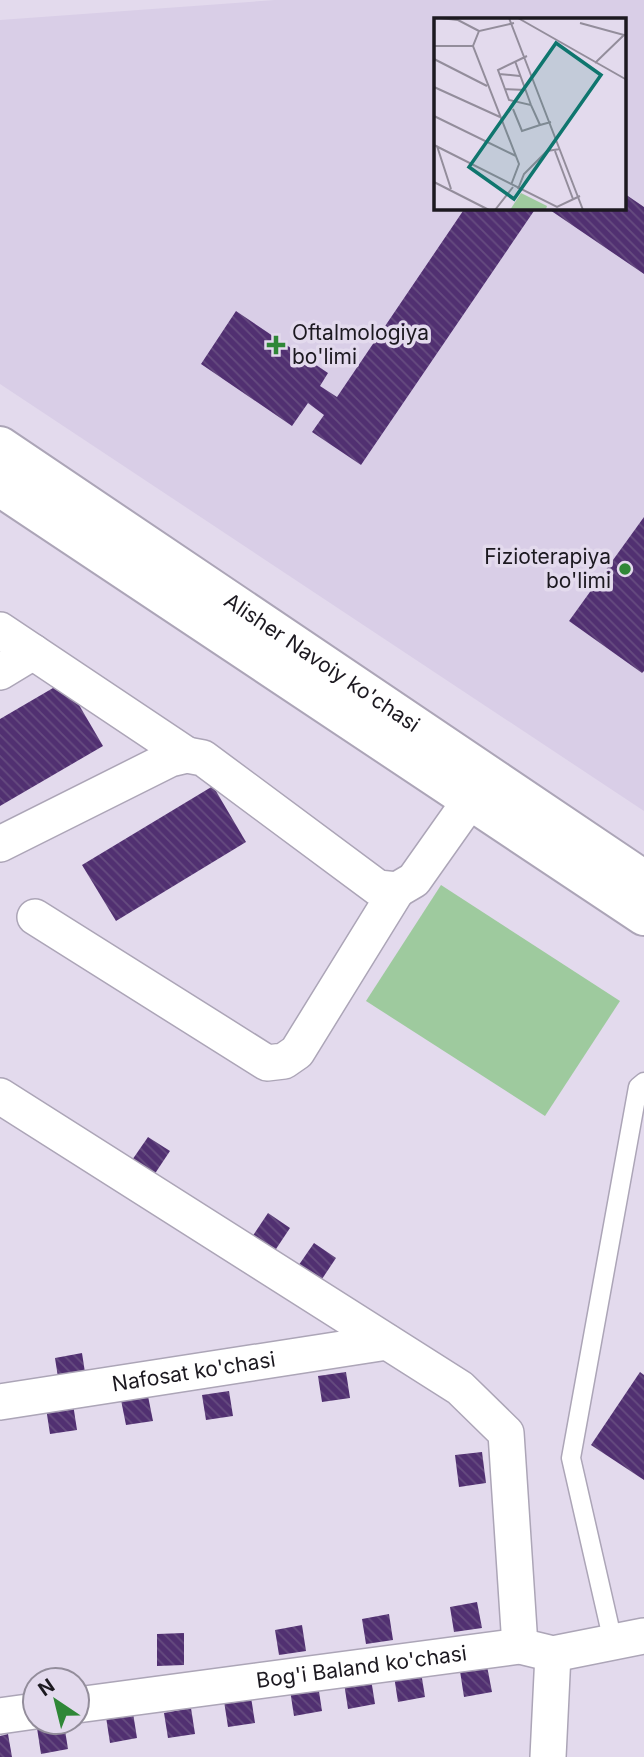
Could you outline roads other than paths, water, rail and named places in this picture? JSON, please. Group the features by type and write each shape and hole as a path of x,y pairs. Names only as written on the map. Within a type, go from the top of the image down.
{"main road":[{"name":"Alisher Navoiy ko'chasi","path":"0,446 480,788 644,916"},
{"name":"Alisher Navoiy ko'chasi","path":"0,487 480,788 644,880"}],"street":[{"path":"0,630 187,755 203,758 378,888 397,890"},
{"path":"0,672 33,652"},
{"path":"0,844 170,759 187,755"},
{"path":"35,917 267,1063 284,1060 297,1052 397,890 415,880 480,788"},
{"path":"0,1096 460,1388 506,1433 520,1646"},
{"name":"Nafosat ko'chasi","path":"0,1402 387,1342"},
{"name":"Bog'i Baland ko'chasi","path":"91,1703 520,1646 553,1654 628,1639"},
{"path":"548,1757 553,1654"},
{"path":"0,1716 21,1713"}],"lane":[{"path":"628,1639 570,1458 638,1087 644,1082"}],"place":[{"name":"Oftalmologiya bo'limi","path":"276,345"},
{"name":"Fizioterapiya bo'limi","path":"625,569"}]}
